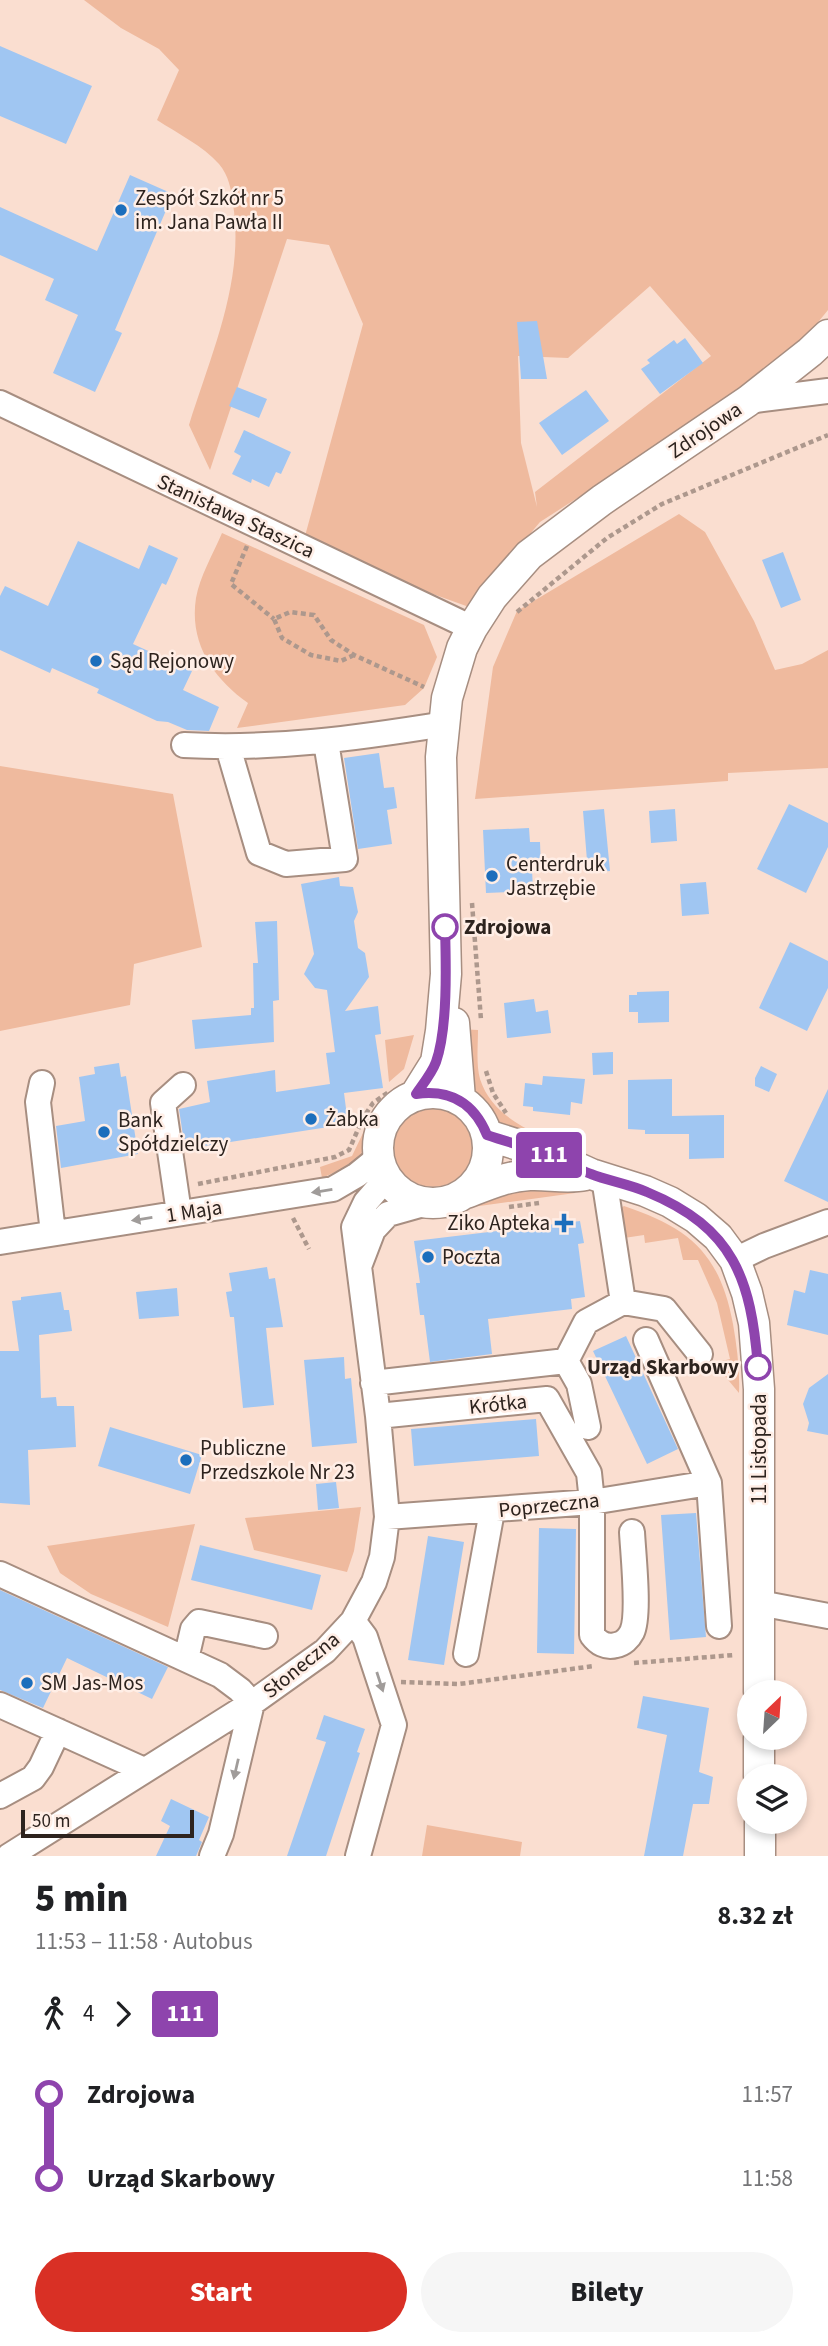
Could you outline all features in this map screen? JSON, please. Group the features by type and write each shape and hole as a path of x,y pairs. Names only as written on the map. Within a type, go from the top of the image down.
{"main road":[{"name":"Zdrojowa","path":"407,1089 436,1062 441,1031 446,974 441,757 447,698 462,648 472,628 492,597 529,555 602,500 748,401 810,352 828,334"},
{"name":"Zdrojowa","path":"446,974 454,1020 460,1099"},
{"path":"407,1089 446,1094 460,1099 481,1121 487,1135 489,1151 485,1167 477,1181 466,1193 454,1199 427,1203 411,1199 397,1191 382,1169 377,1142 381,1126 390,1112 402,1102 407,1089"},
{"name":"11 Listopada","path":"487,1135 547,1154 597,1176 670,1202 696,1218 718,1237 735,1260 754,1323 759,1389 759,1680"},
{"name":"11 Listopada","path":"466,1193 505,1178 532,1175 570,1178 597,1176"},
{"path":"760,1834 760,1856"}],"street":[{"path":"748,401 828,391"},
{"name":"Stanisława Staszica","path":"0,403 472,628"},
{"path":"184,745 228,747 326,742 445,724"},
{"path":"228,747 259,853 286,864 345,859 326,742"},
{"path":"42,1083 38,1102 53,1233"},
{"path":"179,1213 163,1103 183,1084"},
{"name":"1 Maja","path":"0,1242 333,1189 358,1175 382,1169"},
{"name":"Słoneczna","path":"9,1856 44,1846 144,1770 252,1703 325,1651 353,1621 374,1582 382,1557 387,1517 378,1416 354,1227 382,1169"},
{"path":"597,1176 623,1302"},
{"name":"Słoneczna","path":"359,1265 373,1230 388,1214 427,1203"},
{"path":"735,1260 764,1246 827,1224"},
{"path":"566,1361 586,1322 623,1302 664,1309 700,1354"},
{"path":"646,1340 709,1483 719,1626"},
{"path":"373,1384 566,1361"},
{"path":"566,1361 579,1384 588,1427"},
{"name":"Krótka","path":"378,1416 547,1399 589,1473 592,1502"},
{"name":"Poprzeczna","path":"387,1517 592,1502 709,1483"},
{"path":"592,1502 592,1635 597,1642 607,1646 625,1642 633,1631 635,1614 632,1532"},
{"path":"466,1654 492,1510"},
{"path":"0,1574 220,1675 252,1703 221,1834 212,1856"},
{"path":"759,1603 828,1616"},
{"path":"353,1621 365,1637 394,1725 358,1856"},
{"path":"186,1659 193,1629 199,1622 265,1636"},
{"path":"0,1704 144,1770"},
{"path":"0,1796 33,1778 58,1731"}],"path":[{"path":"507,620 607,537 662,504 828,435"},
{"path":"252,537 231,584 274,619 282,638 311,654 341,661 355,655"},
{"path":"274,619 290,612 314,615 331,640 355,655 428,689"},
{"path":"472,900 482,1028"},
{"path":"486,1066 493,1093 507,1114 516,1120"},
{"path":"308,1163 335,1157 349,1150 373,1103 407,1089"},
{"path":"631,1663 725,1656"},
{"path":"404,1682 459,1684 605,1665"}],"shaded area":[{"path":"84,0 828,0 828,310 810,332 739,394 540,522 469,607 302,547 363,324 329,245 287,239 210,470 189,425 216,344 230,289 235,232 229,183 213,157 157,120 179,70 159,49 121,28","holes":["650,286 711,356 535,492 537,507 521,443 518,356 568,358"]},
{"path":"679,514 705,532 754,621 775,670 802,664 828,650 828,768 728,773 728,781 475,799 493,667 517,611"},
{"path":"222,533 424,625 437,657 424,688 405,705 237,728 248,703 214,671 196,630 196,598 200,582"},
{"path":"0,766 173,794 202,947 134,964 130,1005 0,1031"},
{"path":"458,1029 478,1030 480,1079 494,1104 529,1130 568,1148 515,1132 490,1117 475,1095 470,1082"},
{"path":"428,1032 427,1062 406,1091 386,1103 360,1156 351,1165 322,1178 320,1167 352,1156 375,1108 413,1080 420,1065"},
{"path":"414,1035 404,1069 389,1082 385,1040"},
{"path":"433,1109 448,1112 465,1126 472,1148 469,1163 455,1180 433,1187 418,1184 401,1170 394,1148 397,1133 411,1116"},
{"path":"574,1185 575,1193 465,1208 496,1189"},
{"path":"624,1206 667,1224 684,1235 710,1262 720,1279 733,1324 739,1393 714,1363 730,1359 717,1303 698,1260 683,1260 678,1238 645,1243 644,1235 624,1238 621,1208"},
{"path":"361,1507 354,1551 347,1572 254,1550 245,1518"},
{"path":"195,1524 168,1627 91,1594 60,1573 47,1546"},
{"path":"427,1825 522,1842 520,1856 422,1856"}],"building":[{"path":"0,46 92,86 66,144 0,116"},
{"path":"130,175 173,194 115,330 122,333 95,392 53,373 78,315 45,300 54,279 0,255 0,207 97,251"},
{"path":"537,321 547,379 521,379 517,322"},
{"path":"685,338 703,363 660,394 641,369 650,363 647,360 674,340 677,344"},
{"path":"237,387 267,399 259,418 229,406"},
{"path":"586,390 609,421 562,455 539,423"},
{"path":"244,430 291,452 281,474 276,472 269,487 252,479 251,483 232,474 241,456 234,452"},
{"name":"Sąd Rejonowy","path":"78,541 139,569 149,545 178,558 166,585 162,583 133,644 192,671 183,690 219,707 209,731 187,730 168,722 157,721 97,693 99,689 52,668 50,673 0,650 0,596 5,586 48,606"},
{"path":"783,552 801,600 781,608 762,560"},
{"path":"379,753 384,788 394,787 397,808 387,810 392,844 358,849 344,758"},
{"path":"789,804 828,823 828,847 806,893 757,869"},
{"path":"604,809 610,871 588,873 583,811"},
{"path":"675,809 677,841 651,843 649,811"},
{"path":"529,828 530,842 540,842 541,868 532,869 533,891 486,893 483,830"},
{"path":"339,877 340,886 353,887 358,912 354,921 358,948 365,953 369,977 345,1011 378,1006 381,1034 375,1035 383,1088 344,1093 348,1124 185,1149 179,1109 210,1102 207,1081 275,1070 276,1092 330,1084 326,1053 335,1052 327,990 315,988 304,974 314,954 301,884"},
{"path":"706,882 709,914 682,916 680,884"},
{"path":"277,921 279,1000 273,1001 274,1042 195,1049 192,1020 251,1015 251,1008 254,1008 253,963 258,963 255,922"},
{"path":"790,942 828,961 828,988 807,1031 759,1008"},
{"path":"669,991 669,1022 638,1023 638,1012 629,1012 629,995 637,995 637,992"},
{"path":"534,999 536,1012 548,1010 551,1033 507,1038 504,1003"},
{"path":"613,1052 613,1074 593,1075 592,1053"},
{"path":"119,1063 121,1077 126,1076 138,1154 61,1168 56,1126 85,1121 79,1077 95,1074 94,1067"},
{"path":"761,1066 777,1074 769,1092 755,1086 755,1078"},
{"path":"543,1076 585,1079 582,1104 571,1102 570,1115 533,1111 533,1107 523,1106 525,1083 542,1085"},
{"path":"672,1079 672,1116 724,1115 724,1158 689,1159 689,1134 645,1134 645,1130 628,1129 628,1080"},
{"path":"828,1089 828,1202 784,1181"},
{"path":"580,1221 584,1243 578,1244 585,1297 571,1299 572,1309 488,1319 492,1354 430,1362 424,1315 420,1315 416,1283 420,1283 414,1241"},
{"path":"267,1267 269,1279 275,1278 283,1327 266,1328 274,1405 243,1408 234,1317 230,1317 226,1292 232,1291 229,1273"},
{"path":"810,1270 828,1274 828,1335 787,1325 794,1290 805,1293"},
{"path":"177,1288 179,1316 139,1319 136,1292"},
{"path":"61,1292 64,1310 69,1310 72,1331 39,1335 41,1398 56,1397 57,1406 74,1406 76,1447 28,1450 30,1505 0,1503 0,1351 19,1351 12,1301 21,1300 21,1297"},
{"path":"626,1336 678,1449 647,1464 593,1351"},
{"path":"344,1357 345,1379 351,1378 357,1443 312,1447 304,1360"},
{"path":"828,1374 828,1435 807,1431 809,1423 803,1404 809,1388"},
{"path":"536,1419 539,1456 414,1466 411,1429"},
{"path":"110,1427 202,1455 190,1494 98,1466"},
{"path":"336,1482 339,1508 318,1510 316,1484"},
{"path":"696,1513 706,1637 670,1640 661,1515"},
{"path":"539,1528 576,1529 574,1654 537,1653"},
{"path":"428,1536 464,1542 444,1665 408,1660"},
{"path":"200,1545 321,1575 312,1610 191,1580"},
{"path":"0,1590 168,1667 152,1699 67,1658 43,1708 0,1690"},
{"path":"643,1696 709,1708 699,1772 713,1777 709,1804 693,1804 683,1856 644,1856 667,1735 637,1728"},
{"path":"324,1715 365,1729 357,1752 360,1753 326,1856 287,1856 326,1742 316,1739"},
{"path":"171,1799 209,1817 199,1840 202,1842 196,1856 156,1856 170,1826 161,1821"}],"bus line":[{"name":"111","path":"445,927 446,974 436,1062 416,1094 431,1092 460,1099 472,1109 487,1135 547,1154 591,1174 645,1191 696,1218 718,1237 735,1260 754,1323 758,1367"}],"place":[{"name":"Zespół Szkół nr 5 im. Jana Pawła II","path":"121,210"},
{"name":"Sąd Rejonowy","path":"96,661"},
{"name":"Centerdruk Jastrzębie","path":"492,876"},
{"name":"Zdrojowa","path":"445,927"},
{"name":"Żabka","path":"311,1119"},
{"name":"Bank Spółdzielczy","path":"104,1132"},
{"name":"Ziko Apteka","path":"564,1223"},
{"name":"Poczta","path":"428,1257"},
{"name":"Urząd Skarbowy","path":"758,1367"},
{"name":"Publiczne Przedszkole Nr 23","path":"186,1460"},
{"name":"SM Jas-Mos","path":"27,1683"}]}
